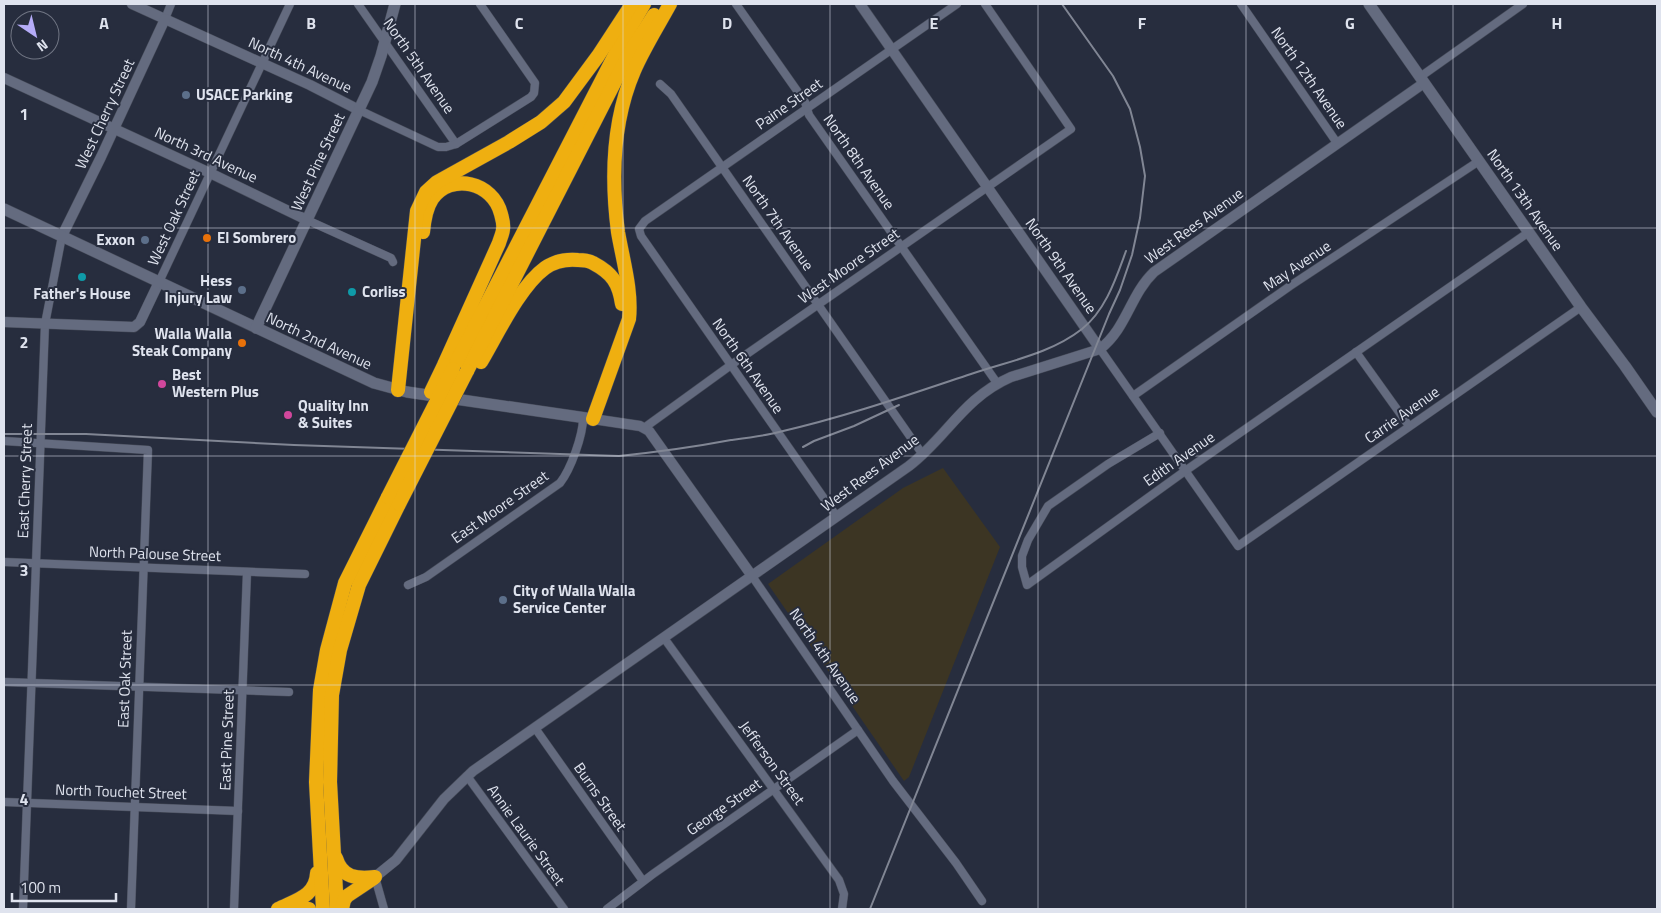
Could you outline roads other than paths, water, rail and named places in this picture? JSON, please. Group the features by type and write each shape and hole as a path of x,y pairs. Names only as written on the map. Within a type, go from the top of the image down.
{"highway":[{"path":"403,391 417,211 426,192 437,182 533,127 564,102 598,56 632,4"},
{"path":"337,909 330,782 332,695 340,650 359,585 393,501 619,47 644,4"},
{"path":"460,369 629,54 661,4"},
{"path":"586,422 629,319 631,304 618,232 613,182 615,145 621,114 633,72 670,4"},
{"path":"323,909 316,782 320,690 327,650 345,582 436,432 460,369 504,228 500,210 493,197 478,185 464,183 445,188 432,199 424,220 403,391"},
{"path":"460,369 515,305 534,277 546,267 560,261 572,259 589,261 601,267 612,277 620,290 623,305 621,322 586,422"},
{"path":"279,909 306,895 316,884 318,807"},
{"path":"334,852 338,864 346,875 351,877 375,877"},
{"path":"342,909 344,900 348,896 375,877"},
{"path":"279,909 300,907 309,909"}],"main road":[{"name":"West Pine Street","path":"256,328 374,76 395,4"},
{"name":"North 13th Avenue","path":"1368,4 1657,412"},
{"name":"North 2nd Avenue","path":"4,209 368,380 403,391 586,422"}],"street":[{"name":"North 4th Avenue","path":"132,4 262,63 438,148 456,144"},
{"name":"West Cherry Street","path":"62,236 114,129 171,4"},
{"name":"West Oak Street","path":"159,282 290,4"},
{"path":"360,6 370,4"},
{"path":"456,144 534,93 535,83 480,4"},
{"name":"North 8th Avenue","path":"736,4 996,383"},
{"name":"North 9th Avenue","path":"860,4 1238,546"},
{"name":"Paine Street","path":"639,229 644,221 957,4"},
{"name":"West Moore Street","path":"644,428 731,365 1071,129 985,4"},
{"name":"West Rees Avenue","path":"375,877 396,860 444,799 467,776 837,517 923,454 967,406 996,383 1100,349 1121,326 1140,288 1154,272 1337,143 1523,4"},
{"name":"North 12th Avenue","path":"1244,5 1337,143"},
{"name":"North 5th Avenue","path":"360,6 456,144"},
{"name":"North 3rd Avenue","path":"4,78 391,258 393,262"},
{"name":"North 7th Avenue","path":"660,84 671,94 923,454"},
{"name":"May Avenue","path":"1133,396 1290,286 1479,161"},
{"name":"North 6th Avenue","path":"639,229 641,236 837,517"},
{"name":"Edith Avenue","path":"1160,433 1108,464 1048,506 1028,540 1022,556 1022,567 1027,585 1186,471 1529,232"},
{"name":"East Cherry Street","path":"23,909 45,324 62,236"},
{"path":"4,322 136,326 140,322 159,282"},
{"name":"Carrie Avenue","path":"1238,546 1581,307"},
{"path":"1356,352 1409,426"},
{"name":"North 2nd Avenue","path":"586,422 644,428"},
{"name":"East Moore Street","path":"408,585 426,577 560,482 565,475 586,422"},
{"name":"North 4th Avenue","path":"644,428 649,431 660,445 898,788 956,863 982,901"},
{"path":"4,441 41,443"},
{"name":"East Oak Street","path":"41,443 148,450 131,909"},
{"name":"North Palouse Street","path":"4,562 305,574"},
{"name":"East Pine Street","path":"234,909 247,572"},
{"name":"Jefferson Street","path":"664,638 839,880 844,894 842,909"},
{"path":"4,682 289,692"},
{"name":"Burns Street","path":"535,728 643,881"},
{"name":"George Street","path":"608,909 643,881 858,730"},
{"name":"Annie Laurie Street","path":"467,776 564,909"},
{"name":"North Touchet Street","path":"4,802 238,811"},
{"path":"375,877 384,909"}],"railway":[{"path":"870,909 1120,290 1132,255 1140,218 1145,176 1130,109 1113,76 1062,4"},
{"path":"4,434 86,434 294,445 619,456 761,436 828,420 876,405 1029,356 1070,338 1098,313 1109,293 1126,251"},
{"path":"803,447 899,405"}],"place":[{"name":"USACE Parking","path":"186,95"},
{"name":"El Sombrero","path":"207,238"},
{"name":"Exxon","path":"145,240"},
{"name":"Father's House","path":"82,277"},
{"name":"Hess Injury Law","path":"242,290"},
{"name":"Corliss","path":"352,292"},
{"name":"Walla Walla Steak Company","path":"242,343"},
{"name":"Best Western Plus","path":"162,384"},
{"name":"Quality Inn & Suites","path":"288,415"},
{"name":"City of Walla Walla Service Center","path":"503,600"}]}
